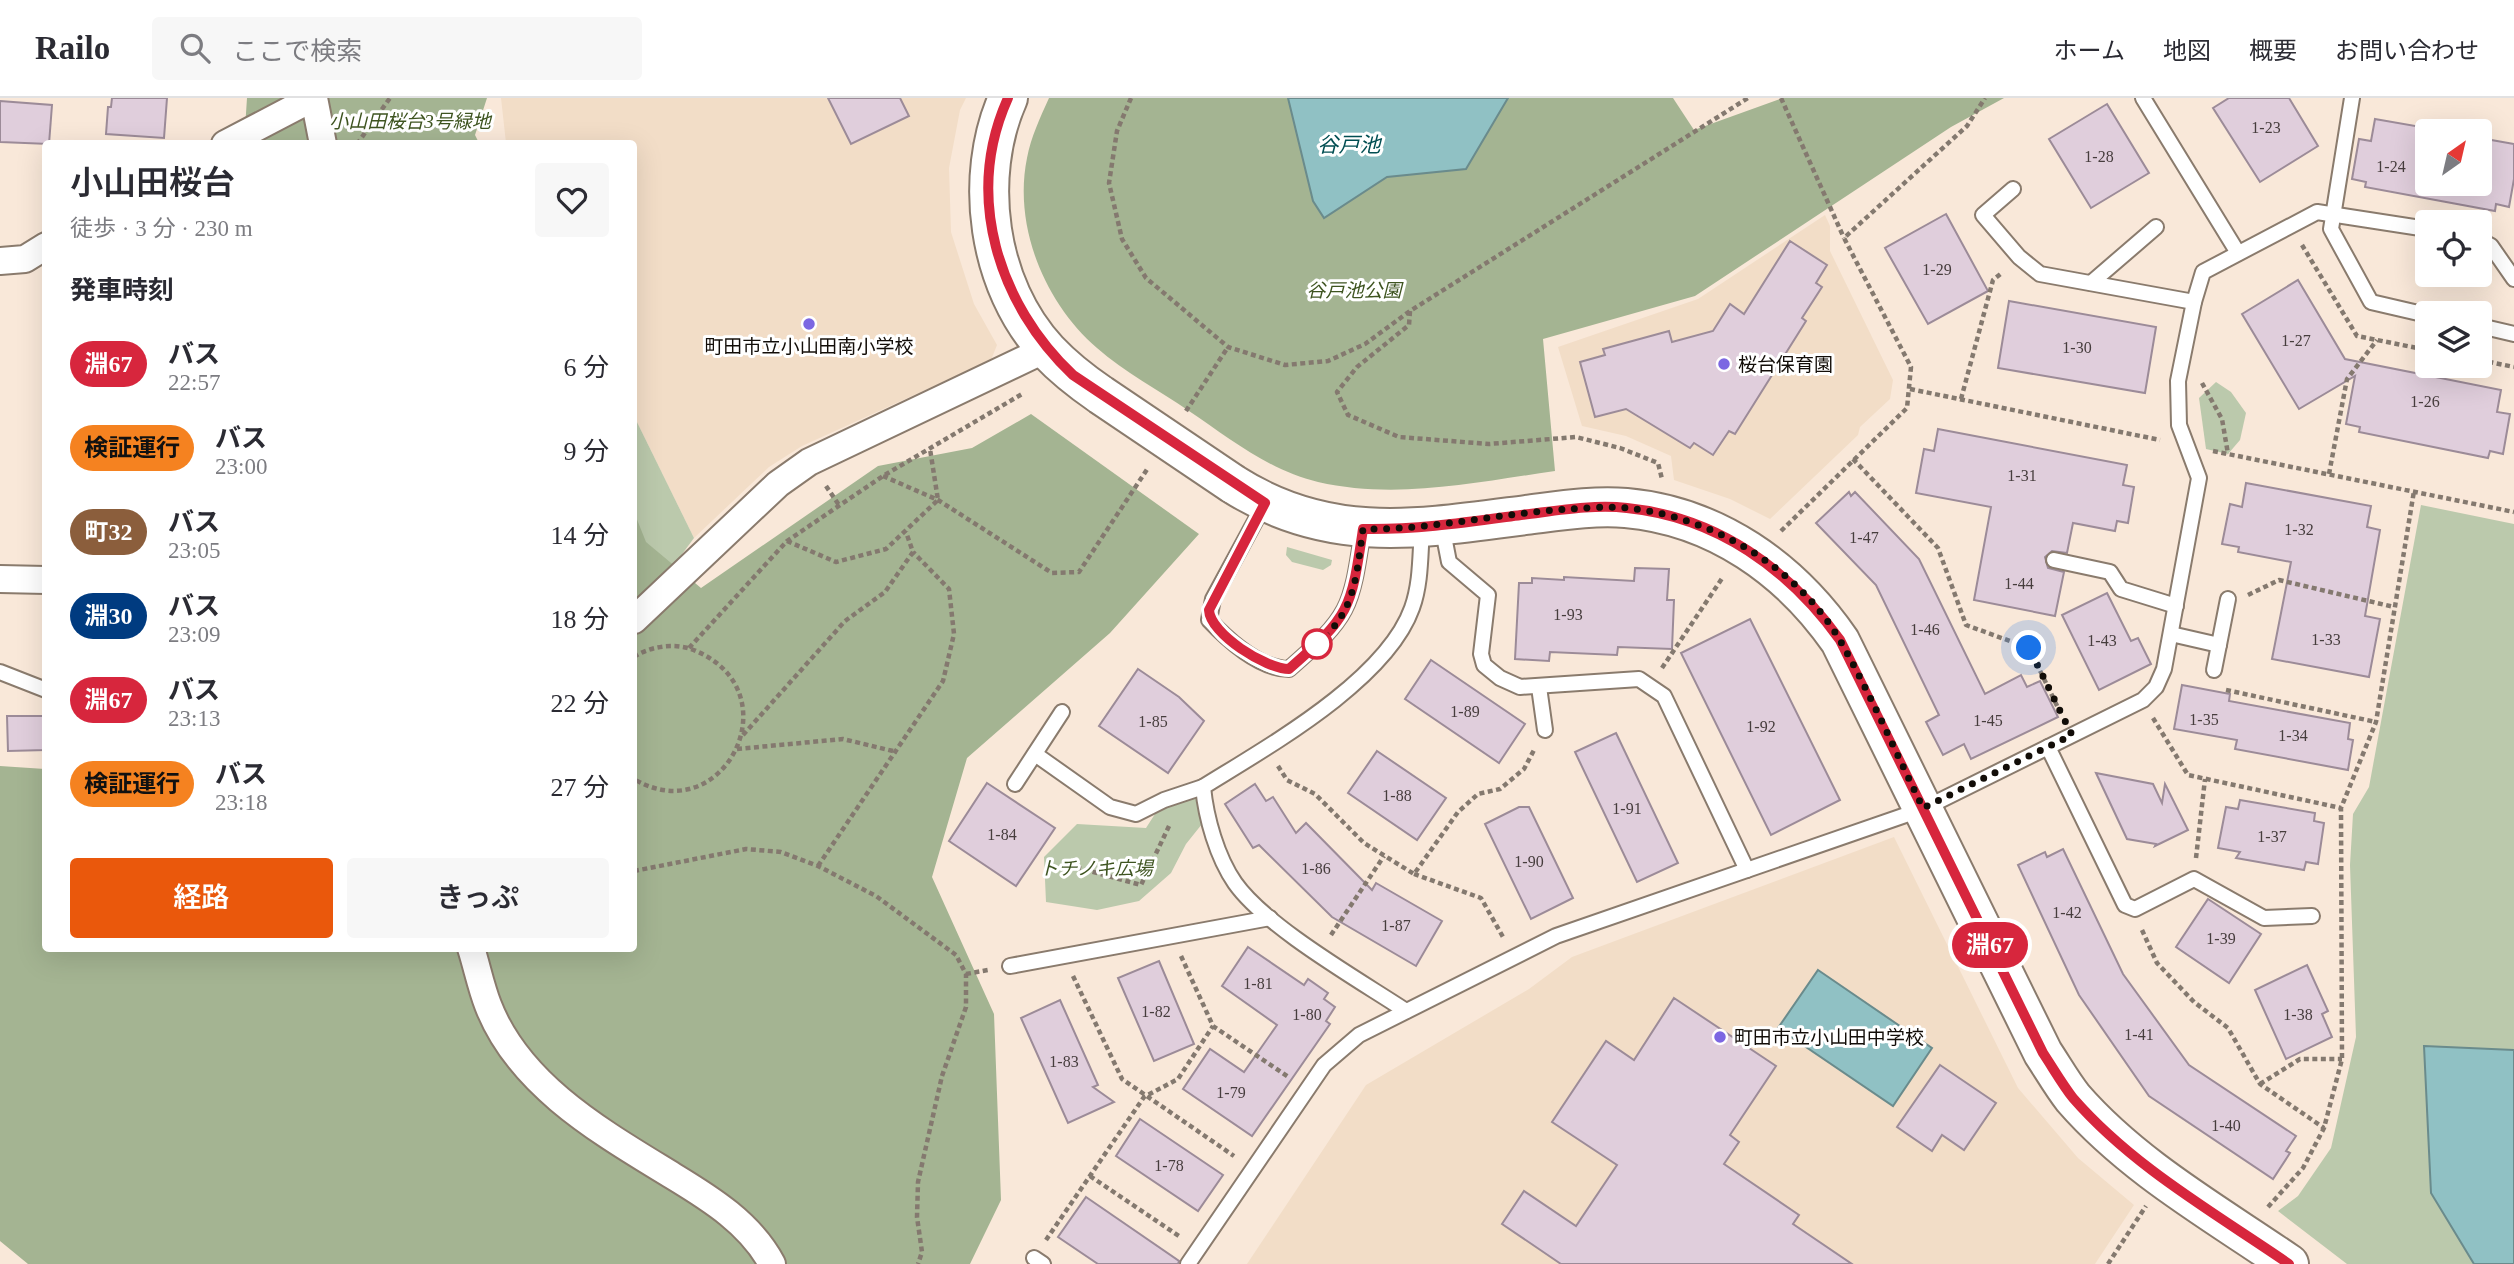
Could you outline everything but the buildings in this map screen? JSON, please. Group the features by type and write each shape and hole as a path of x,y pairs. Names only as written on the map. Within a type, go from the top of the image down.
{"street":[{"path":"234,140 314,98 322,140"},
{"path":"1008,98 992,156 989,200 993,242 1022,315 1046,349 1073,375 1233,484 1265,503 1306,518 1363,529 1432,527 1566,510 1625,508 1682,519 1743,547 1790,580 1817,608 1840,640 2043,1053 2072,1096 2113,1139 2161,1178 2289,1264"},
{"path":"0,261 25,259 42,248"},
{"path":"637,617 778,484 809,462 1046,349"},
{"path":"0,579 42,580"},
{"path":"472,952 488,1005 498,1027 536,1081 625,1147 716,1203 765,1250 772,1264"}],"lane":[{"path":"2143,98 2238,253"},
{"path":"2352,98 2331,229 2371,302 2415,312"},
{"path":"2013,189 1983,215 2019,257 2040,274 2194,302"},
{"path":"1188,1264 1324,1065 1359,1035 1556,936 1923,808 2143,700 2156,687 2164,670 2199,478 2179,425 2178,381 2203,272 2317,212 2415,227"},
{"path":"2091,283 2156,227"},
{"path":"2492,247 2514,279"},
{"path":"2492,329 2514,334"},
{"path":"1265,503 1213,599 1209,620 1224,635 1275,669 1289,669 1337,625 1354,591 1363,529"},
{"path":"1432,527 1449,562 1488,595 1481,654 1484,665 1500,678 1520,687 1639,679 1664,696 1747,870"},
{"path":"1035,754 1110,807 1136,814 1164,800 1203,787 1304,723 1390,648 1412,609 1432,527"},
{"path":"2054,560 2110,572 2121,589 2175,606"},
{"path":"2214,670 2228,599"},
{"path":"2171,634 2219,645"},
{"path":"0,672 42,688"},
{"path":"1539,687 1545,730"},
{"path":"1015,784 1062,712"},
{"path":"2048,747 2124,905 2135,909 2194,879 2264,918 2312,916"},
{"path":"1203,787 1206,819 1235,883 1270,918 1406,1011"},
{"path":"1010,966 1270,918"}],"path":[{"path":"360,140 390,98"},
{"path":"1131,98 1117,131 1109,183 1122,239 1146,278 1228,347 1285,365 1328,360 1365,344 1410,311 1748,98"},
{"path":"1777,534 1907,408 1911,367 1844,238 1782,98"},
{"path":"1844,238 1967,126 1985,98"},
{"path":"1961,399 1993,280 2019,257"},
{"path":"1410,311 1409,325 1357,367 1337,392 1348,415 1399,437 1489,444 1576,437 1620,448 1658,463 1661,484"},
{"path":"2329,474 2347,379 2377,340"},
{"path":"1184,415 1228,347"},
{"path":"2184,350 2222,419 2228,454"},
{"path":"2492,362 2514,367"},
{"path":"689,648 788,541 883,476 1019,399 1026,389"},
{"path":"930,449 939,500"},
{"path":"1853,459 1938,548 1966,625 2029,648 2072,735"},
{"path":"883,476 939,500 1052,573 1079,572 1154,460"},
{"path":"2263,1213 2303,1168 2324,1128 2342,1059 2341,808 2376,722 2414,491"},
{"path":"788,541 814,555 836,562 886,549 939,500"},
{"path":"818,866 943,681 954,634 949,589 913,552 906,532"},
{"path":"742,735 845,621 885,592 913,552"},
{"path":"1651,685 1727,570"},
{"path":"2228,599 2255,594 2279,580 2394,607"},
{"path":"637,656 665,646 689,648 710,657 727,671 739,691 744,713 742,735 737,749 717,776 695,787 671,791 647,787 637,781"},
{"path":"2214,670 2216,688 2376,722"},
{"path":"2143,700 2188,775 2341,808"},
{"path":"1415,874 1458,812 1478,794 1500,789 1524,769 1545,730"},
{"path":"737,749 842,739 897,752"},
{"path":"1266,748 1287,780 1315,794 1364,843 1415,874 1481,898 1514,956"},
{"path":"2194,879 2205,779"},
{"path":"1069,865 1141,885 1173,817"},
{"path":"637,871 746,849 781,852 818,866 886,903 956,955 966,974 966,1007 942,1076 918,1182 917,1217 922,1251 918,1264"},
{"path":"1319,953 1384,856"},
{"path":"2135,909 2157,963 2194,1002 2228,1028 2260,1084 2324,1128"},
{"path":"1171,936 1213,1026 1308,1089"},
{"path":"1063,956 1122,1079 1144,1097 1252,1169"},
{"path":"1039,1261 1090,1176 1144,1097 1178,1079 1213,1026"},
{"path":"2260,1084 2300,1059 2342,1059"},
{"path":"1090,1176 1199,1248"},
{"path":"2108,1264 2147,1204"}],"shaded area":[{"name":"町田市立小山田南小学校","path":"501,98 966,98 960,110 949,168 951,232 974,304 997,345 991,360 802,446 769,467 694,538 637,422 637,140 506,140"},
{"name":"桜台保育園","path":"1825,215 1830,226 1830,251 1893,380 1890,399 1860,427 1858,435 1770,519 1730,499 1674,480 1671,456 1626,436 1582,426 1558,347 1698,299"},
{"name":"町田市立小山田中学校","path":"1894,837 2018,1088 2078,1158 2134,1205 2095,1264 1247,1264 1366,1085 1529,989 1572,957"}],"green space":[{"name":"小山田桜台3号緑地","path":"247,98 487,98 475,135 478,140 244,140"},
{"name":"谷戸池公園","path":"1049,98 1673,98 1694,130 1783,98 2004,98 1951,127 1695,296 1543,339 1555,471 1467,484 1377,489 1318,482 1267,462 1119,365 1078,330 1048,286 1037,262 1029,237 1025,210 1027,158 1033,135"},
{"path":"2216,382 2231,392 2246,413 2240,440 2228,454 2206,449 2199,398"},
{"path":"1031,414 1199,534 1110,633 967,758 932,877 994,1014 1001,1200 970,1264 28,1264 0,1241 0,766 42,769 42,952 637,952 637,520 646,542 701,588 878,466 972,448"},
{"path":"637,422 694,538 637,615"},
{"path":"2421,505 2514,524 2514,1264 2347,1264 2278,1211 2298,1196 2331,1148 2356,1037 2350,865 2353,814 2369,787"},
{"path":"1287,547 1332,560 1331,565 1323,570 1292,562 1286,555"},
{"name":"トチノキ広場","path":"1203,787 1206,819 1186,844 1171,873 1139,901 1097,910 1046,902 1044,857 1077,824 1146,828 1164,800"}],"water":[{"name":"谷戸池","path":"1288,98 1508,98 1466,169 1387,177 1324,218 1313,201"},
{"path":"1818,970 1932,1048 1893,1106 1778,1028"},
{"path":"2424,1046 2514,1050 2514,1264 2474,1264 2431,1193"}],"bus line":[{"name":"淵67","path":"1008,98 1001,113 992,156 989,200 993,242 1007,283 1022,315 1046,349 1073,375 1265,503 1228,568 1209,610 1209,620 1224,635 1275,669 1289,669 1337,625 1347,609 1354,591 1363,529 1442,526 1566,510 1625,508 1682,519 1743,547 1790,580 1817,608 1840,640 2043,1053 2072,1096 2113,1139 2161,1178 2289,1264"}],"place":[{"name":"町田市立小山田南小学校","path":"809,324"},
{"name":"桜台保育園","path":"1724,364"},
{"name":"町田市立小山田中学校","path":"1720,1037"}],"route":[{"path":"1317,644 1337,625 1347,609 1354,591 1363,529 1442,526 1566,510 1625,508 1682,519 1713,531 1768,562 1817,608 1840,640 1923,808 2072,735 2029,648"}]}
